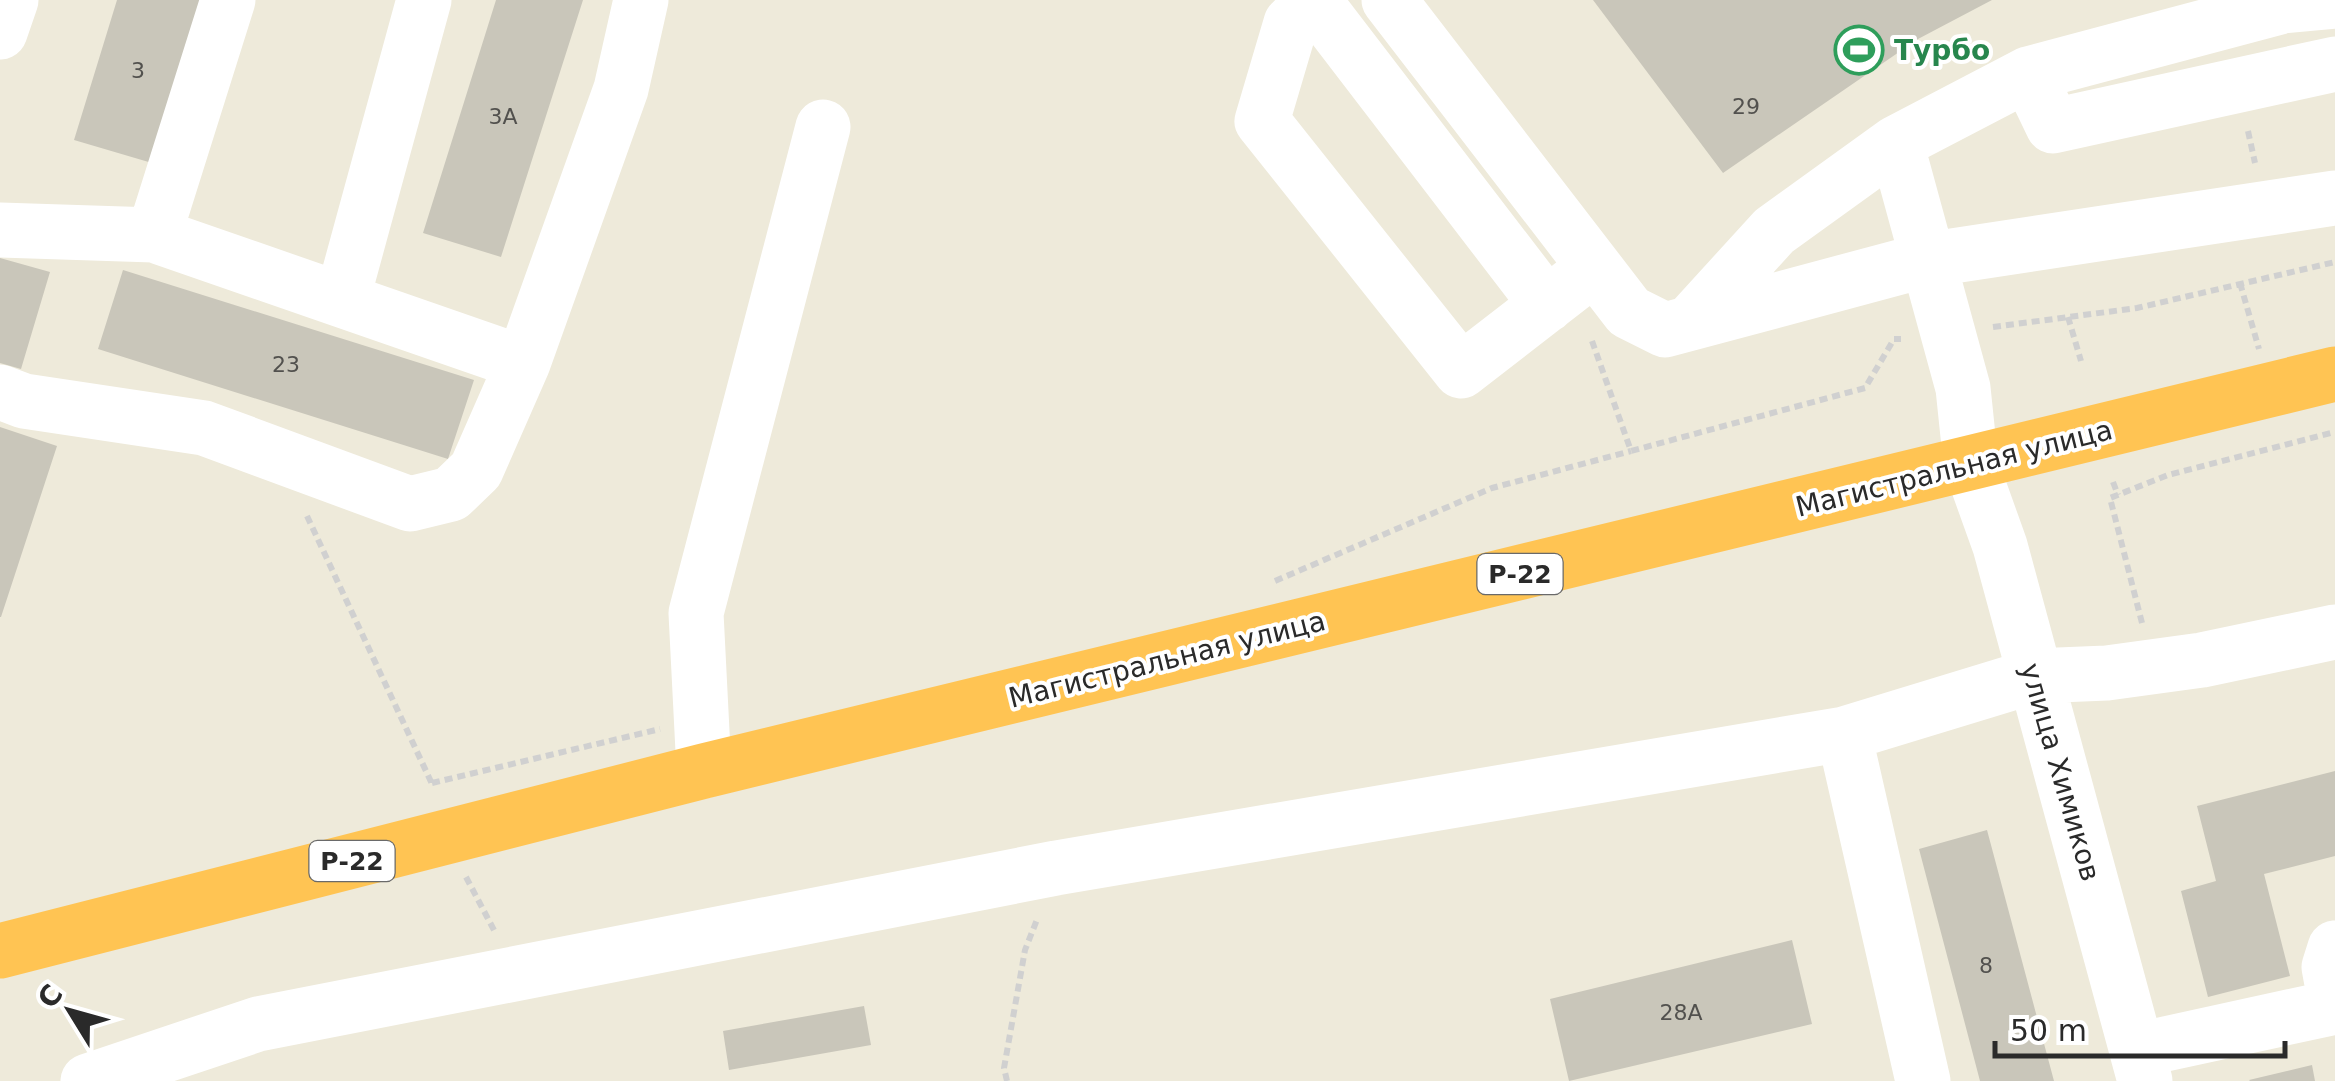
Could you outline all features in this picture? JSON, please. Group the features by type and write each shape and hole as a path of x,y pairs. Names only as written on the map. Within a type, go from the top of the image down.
{"highway":[{"name":"Магистральная улица","path":"0,951 446,837 703,745 1972,465 2335,374"}],"street":[{"path":"0,32 11,0"},
{"path":"154,235 228,0"},
{"path":"342,300 424,0"},
{"path":"0,392 24,401 204,428 410,504 451,494 476,470 523,363 621,89 641,0"},
{"path":"1546,305 1314,0 1291,22 1262,121 1461,371 1546,305 1604,280"},
{"path":"1389,0 1628,312 1664,330 1926,260 2335,198"},
{"path":"1691,322 1774,230 1896,143 2028,74 2283,6 2335,1"},
{"path":"2028,74 2053,126 2335,64"},
{"path":"703,745 696,613 824,126"},
{"name":"улица Химиков","path":"1896,143 1963,388 1972,465 2000,546 2142,1066"},
{"path":"0,230 154,235 523,363"},
{"path":"88,1081 258,1024 1056,868 1844,734 2034,676 2154,666 2335,632"},
{"path":"1844,734 1922,1081"},
{"path":"2142,1066 2335,1003 2329,967 2335,948"}],"path":[{"path":"2238,86 2265,211"},
{"path":"1255,586 1492,488 1865,388 1894,340 2136,308 2335,262"},
{"path":"1604,280 1592,340 1630,451"},
{"path":"2068,317 2081,361"},
{"path":"2154,666 2110,498 2184,470 2335,432"},
{"path":"280,456 432,783 446,837 516,974"},
{"path":"2113,482 2118,495"},
{"path":"432,783 703,745"},
{"path":"1006,1081 1004,1068 1026,950 1056,868"}],"building":[{"path":"117,0 201,0 152,163 74,140"},
{"path":"496,0 583,0 501,257 423,233"},
{"path":"1593,0 1992,0 1918,39 1723,173"},
{"path":"0,258 50,272 21,369 0,363"},
{"path":"123,270 474,380 448,459 98,349"},
{"path":"0,427 57,446 1,617 0,617"},
{"path":"2335,771 2335,856 2264,874 2290,976 2208,997 2181,891 2216,881 2197,806"},
{"path":"1987,830 2054,1081 1980,1081 1919,849"},
{"path":"1792,940 1812,1024 1569,1081 1550,999"},
{"path":"864,1006 871,1045 729,1070 723,1031"},
{"path":"2312,1065 2315,1081 2249,1080"}],"place":[{"name":"Турбо","path":"1859,50"}]}
